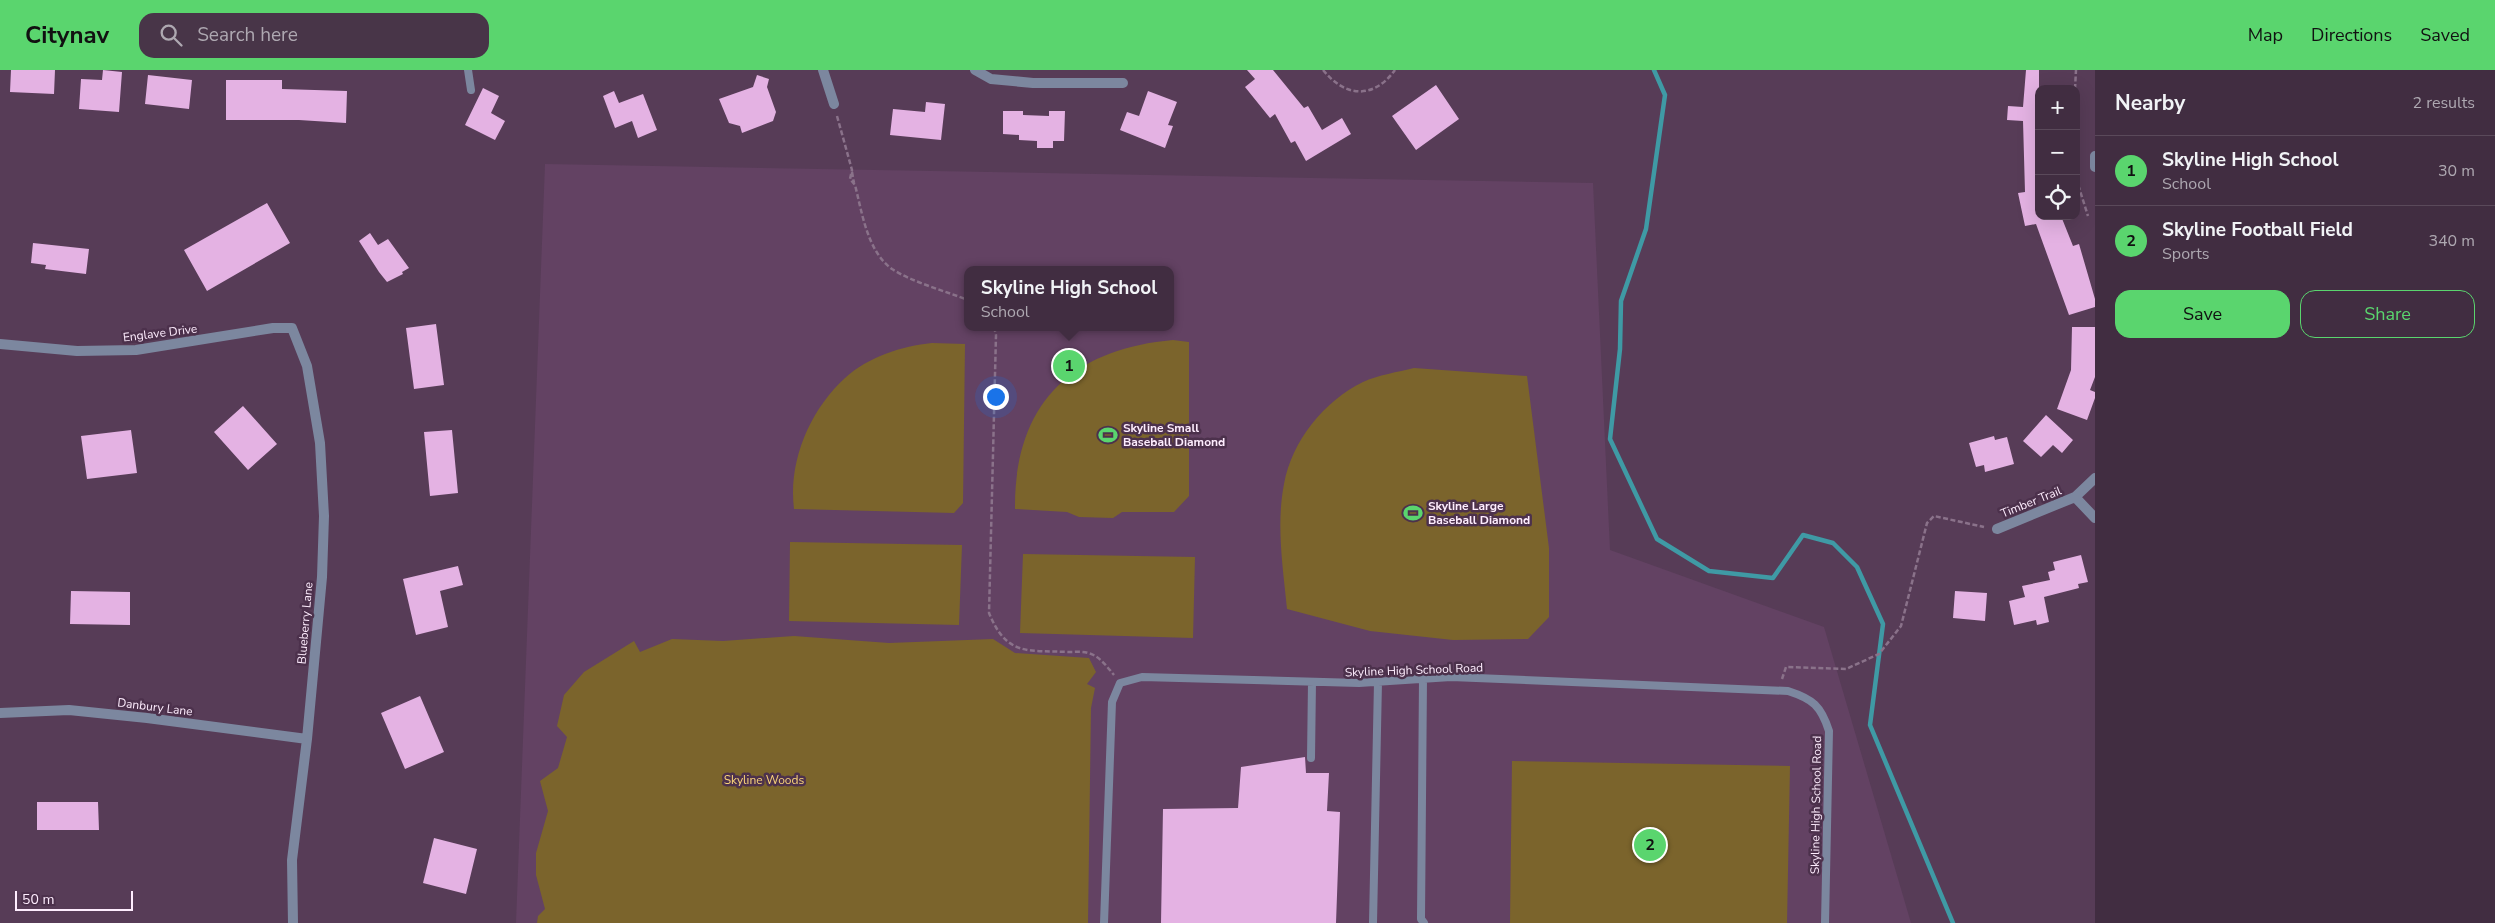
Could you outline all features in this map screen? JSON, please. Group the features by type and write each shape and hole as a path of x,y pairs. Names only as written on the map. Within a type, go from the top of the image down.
{"street":[{"path":"823,70 834,104"},
{"path":"975,70 991,79 1033,84 1123,83"},
{"path":"2095,156 2095,167"},
{"name":"Englave Drive","path":"0,344 78,351 136,350 273,328 292,328"},
{"name":"Blueberry Lane","path":"292,328 307,366 320,443 324,516 322,577 307,739 292,860 293,923"},
{"name":"Timber Trail","path":"1997,529 2075,498 2095,478"},
{"name":"Timber Trail","path":"2075,498 2095,518"},
{"name":"Danbury Lane","path":"0,712 69,710 307,739"}],"lane":[{"path":"468,70 471,90"},
{"name":"Skyline High School Road","path":"1120,683 1142,678 1378,682 1451,677 1781,690 1807,697 1823,713 1828,731 1824,923"},
{"path":"1423,679 1421,919 1424,923"},
{"path":"1310,758 1312,682"},
{"path":"1373,923 1378,682"},
{"path":"1104,923 1112,702 1120,683"}],"path":[{"path":"1323,70 1335,84 1347,90 1362,91 1387,81 1394,70"},
{"path":"2075,85 2076,70"},
{"path":"841,130 852,170 850,179 854,185 874,245 887,263 892,269 964,298"},
{"path":"2080,191 2088,216"},
{"path":"995,331 990,613 997,632 1010,644 1026,649 1088,653 1105,663 1120,683"},
{"path":"1781,690 1782,674 1786,666 1846,669 1879,654 1901,626 1927,523 1934,516 1997,529"}],"shaded area":[{"path":"545,164 1593,183 1610,550 1824,627 1911,923 516,923"}],"green space":[{"name":"Skyline Small Baseball Diamond","path":"1173,340 1189,342 1189,496 1174,512 1122,512 1113,518 1079,517 1067,512 1015,509 1017,472 1025,440 1038,412 1055,388 1078,370 1105,355 1137,346"},
{"path":"932,343 965,344 963,503 954,513 794,509 793,491 798,455 804,438 821,405 845,378 864,364 897,350"},
{"name":"Skyline Large Baseball Diamond","path":"1414,368 1527,376 1549,548 1549,617 1528,639 1453,640 1370,631 1287,609 1280,531 1284,484 1294,453 1302,438 1323,411 1349,390 1375,377"},
{"path":"790,542 962,545 959,625 789,621"},
{"path":"1023,554 1195,557 1193,638 1020,633"},
{"name":"Skyline Woods","path":"794,636 889,643 993,639 1015,653 1089,658 1096,672 1087,684 1095,688 1091,708 1088,923 537,923 538,916 545,909 536,875 536,853 548,811 540,781 558,768 567,737 557,726 564,695 584,672 634,641 640,652 672,639 723,641"},
{"path":"1512,761 1790,766 1787,923 1510,923"}],"building":[{"path":"11,70 55,70 54,94 10,92"},
{"path":"103,70 122,72 119,112 79,109 81,79 102,80"},
{"path":"1247,70 1273,70 1304,108 1308,106 1322,130 1342,118 1351,134 1306,161 1295,141 1291,143 1275,114 1270,118 1245,87 1255,79"},
{"path":"2026,70 2039,70 2039,85 2035,85 2035,220 2063,220 2073,246 2079,244 2095,299 2095,307 2069,315 2036,224 2025,226 2018,193 2025,192 2023,121 2007,120 2008,106 2023,107"},
{"path":"148,75 192,80 189,109 145,104"},
{"path":"757,75 769,79 767,87 776,112 773,121 742,133 740,126 729,123 719,99 753,87"},
{"path":"226,80 282,80 282,89 347,91 346,123 299,120 226,120"},
{"path":"1436,85 1459,119 1416,150 1392,116"},
{"path":"483,88 499,96 491,113 505,121 495,140 465,125"},
{"path":"614,91 619,103 643,94 657,130 638,138 632,121 615,128 603,96"},
{"path":"1148,91 1177,102 1168,125 1173,126 1165,148 1120,130 1127,112 1139,116"},
{"path":"926,102 945,104 941,140 890,135 893,109 925,112"},
{"path":"1003,111 1023,111 1023,115 1049,116 1049,111 1065,111 1064,141 1053,141 1053,148 1037,148 1037,141 1019,140 1019,135 1003,134"},
{"path":"267,203 290,243 207,291 184,250"},
{"path":"370,233 378,245 388,239 409,268 402,272 403,274 387,282 359,241"},
{"path":"33,243 89,249 86,274 45,269 46,265 31,263"},
{"path":"436,324 444,385 414,389 406,328"},
{"path":"2072,327 2095,327 2095,377 2090,390 2095,392 2095,398 2087,420 2057,409 2071,370"},
{"path":"243,406 277,444 248,470 214,432"},
{"path":"2046,415 2073,440 2062,453 2053,445 2041,457 2023,441"},
{"path":"131,430 137,473 87,479 81,436"},
{"path":"452,430 458,493 430,496 424,432"},
{"path":"1994,436 1995,440 2007,437 2014,464 1985,472 1984,465 1976,467 1969,443"},
{"path":"2081,555 2088,582 2078,584 2079,588 2044,597 2049,622 2037,625 2036,620 2014,625 2009,601 2025,597 2022,586 2050,580 2048,572 2055,570 2053,562"},
{"path":"458,566 463,585 440,591 448,627 416,635 403,579"},
{"path":"71,591 130,592 130,625 70,624"},
{"path":"1955,591 1987,593 1985,621 1953,618"},
{"path":"420,696 444,752 405,769 381,713"},
{"path":"1305,757 1306,773 1329,773 1327,811 1340,812 1336,923 1161,923 1163,809 1238,808 1241,767"},
{"path":"37,802 98,802 99,830 37,830"},
{"path":"434,838 477,849 466,894 423,883"}],"waterway":[{"path":"1654,70 1665,95 1646,229 1621,301 1620,349 1610,439 1657,539 1709,571 1773,578 1803,535 1833,543 1857,567 1883,624 1870,725 1953,923"}],"place":[{"name":"Skyline High School","path":"1069,366"},
{"name":"Skyline Small Baseball Diamond","path":"1108,435"},
{"name":"Skyline Large Baseball Diamond","path":"1413,513"},
{"name":"Skyline Football Field","path":"1650,845"}]}
